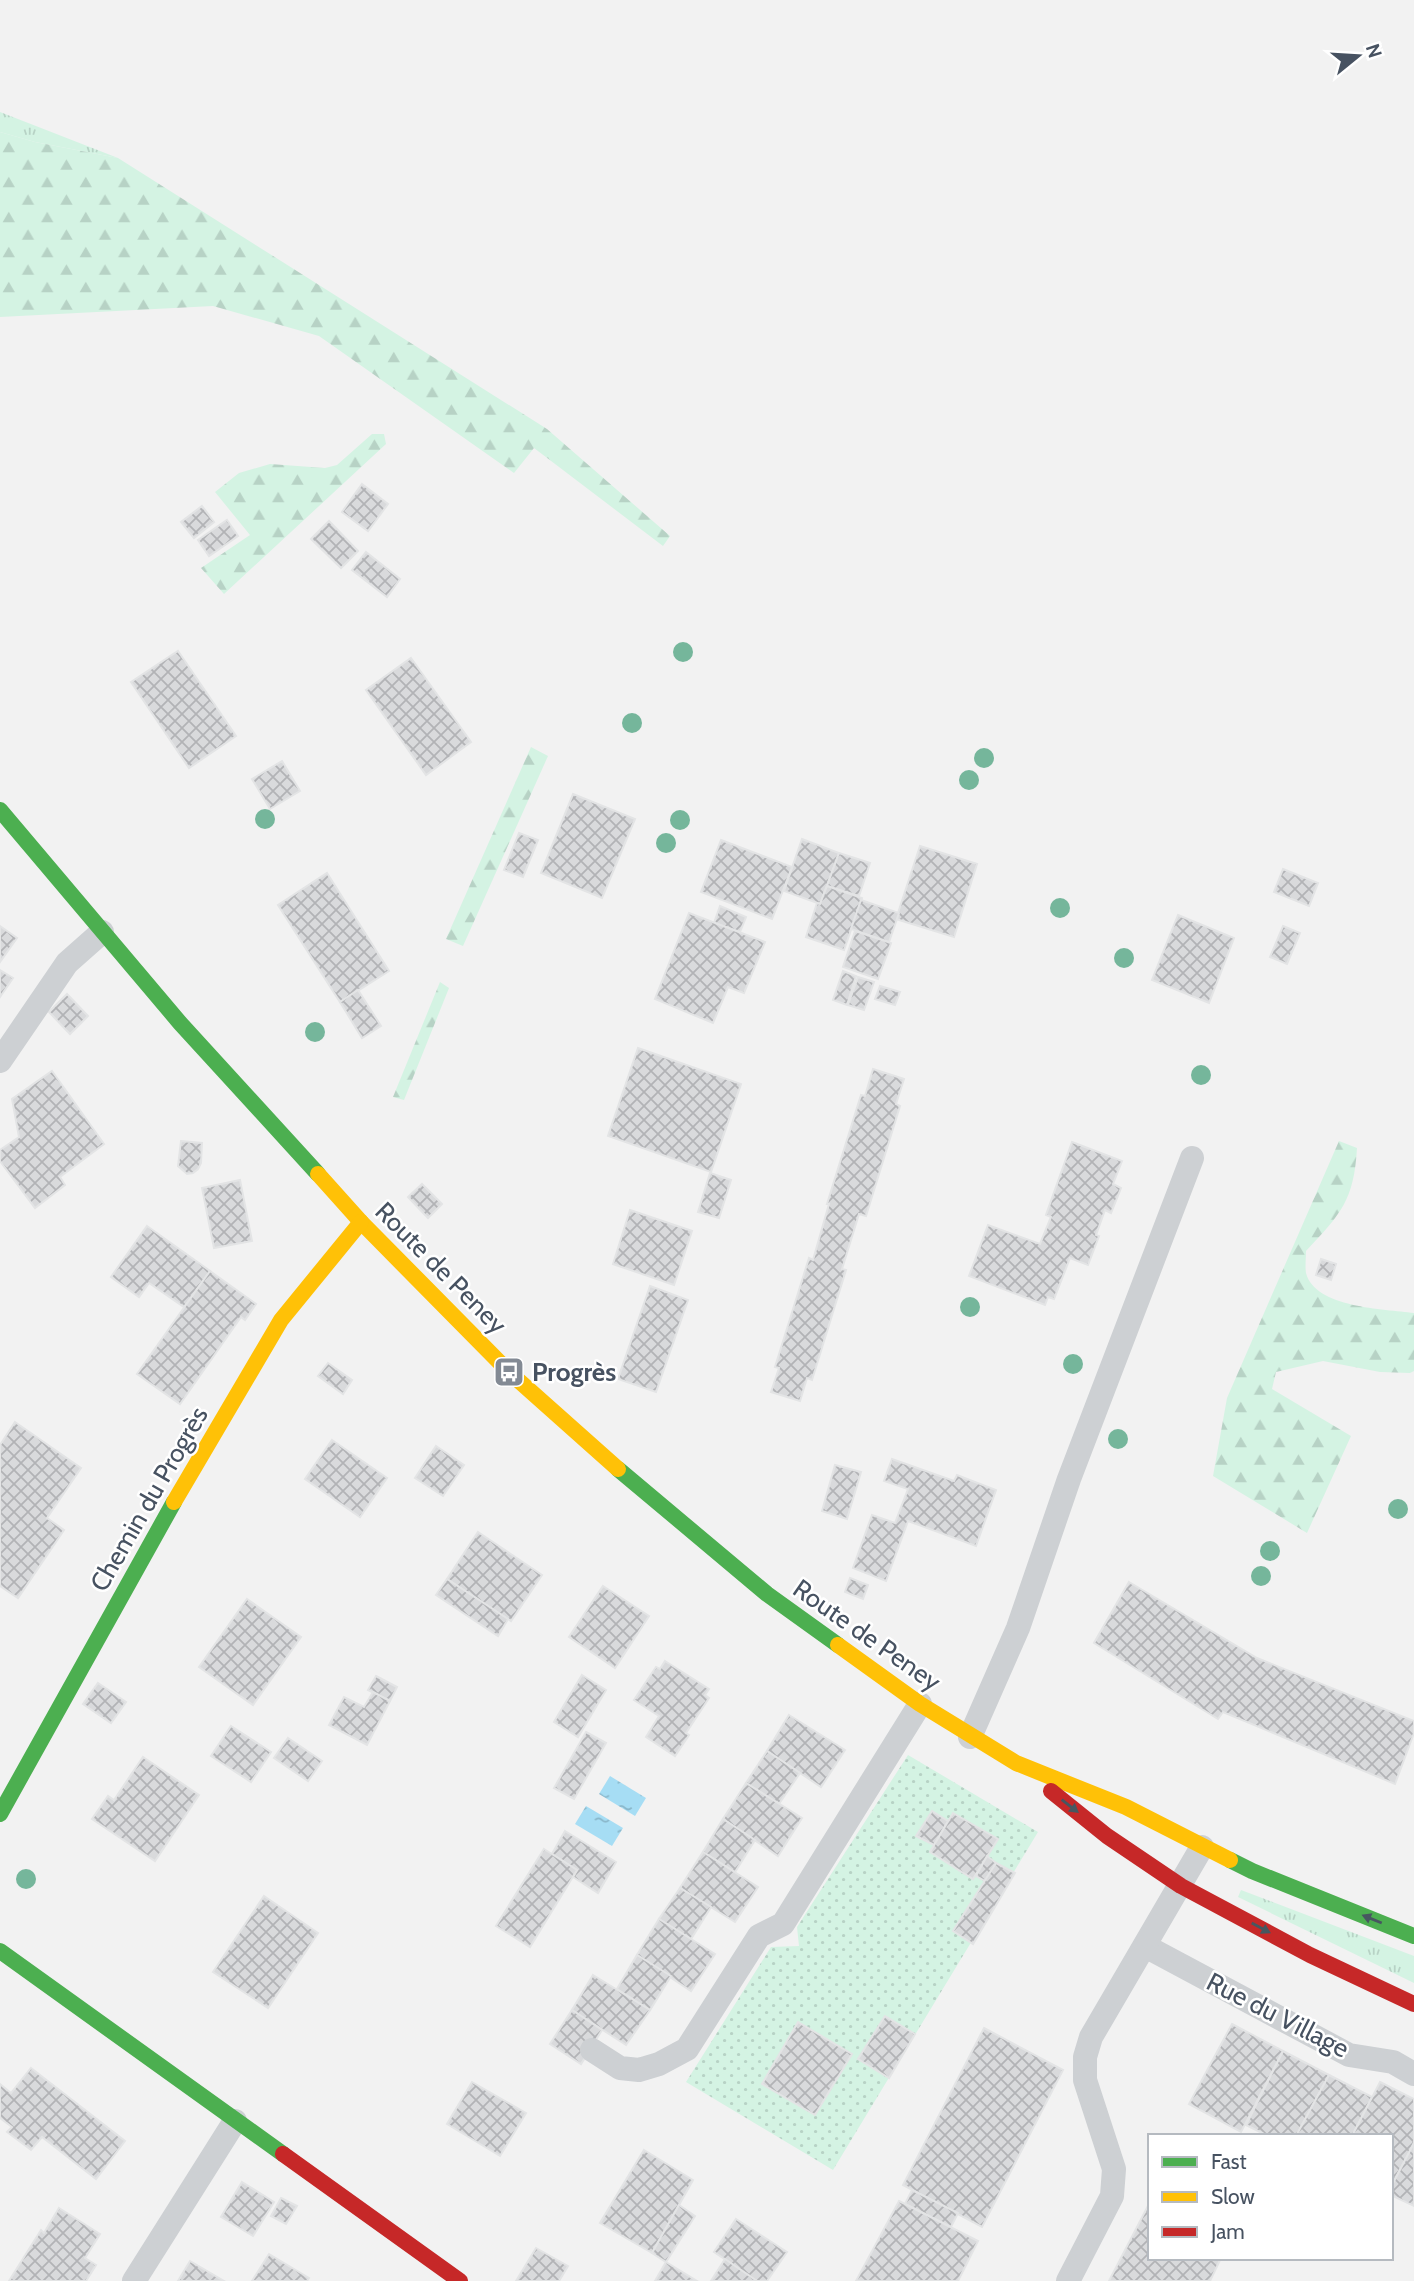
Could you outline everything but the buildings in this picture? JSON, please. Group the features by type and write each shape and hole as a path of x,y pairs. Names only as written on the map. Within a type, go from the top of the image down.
{"main road":[{"name":"Route de Peney","path":"0,810 197,1042 361,1222 509,1372 632,1482 797,1616 920,1704 1016,1763 1126,1807 1252,1871 1414,1936"},
{"name":"Chemin du Progrès","path":"0,1814 195,1465 281,1320 361,1222"},
{"name":"Route de Peney","path":"1016,1763 1107,1836 1181,1886 1310,1955 1414,2004"},
{"path":"1,1953 460,2281"}],"lane":[{"path":"0,1061 67,963 102,932"},
{"path":"970,1737 1018,1628 1069,1479 1192,1158"},
{"path":"592,2050 621,2068 639,2070 659,2064 687,2049 759,1936 783,1923 920,1704"},
{"path":"1068,2281 1112,2196 1114,2169 1086,2080 1085,2057 1091,2038 1202,1847"},
{"name":"Rue du Village","path":"1145,1946 1349,2055 1393,2062 1414,2074"},
{"path":"134,2281 235,2121"}],"green space":[{"path":"0,112 118,158 35,142 0,132"},
{"path":"0,132 35,142 118,158 547,429 670,536 663,546 534,448 514,473 319,336 213,306 0,317"},
{"path":"372,434 384,434 386,444 224,594 201,568 250,535 215,492 239,473 270,464 325,468 337,465"},
{"path":"531,747 548,756 463,946 446,939"},
{"path":"440,982 449,988 404,1100 393,1097"},
{"path":"1339,1141 1357,1148 1353,1181 1337,1216 1306,1251 1306,1273 1312,1285 1336,1300 1369,1308 1414,1313 1414,1371 1380,1372 1323,1361 1276,1372 1272,1389 1351,1436 1307,1533 1213,1476 1227,1398"},
{"path":"908,1755 1038,1832 833,2170 686,2082 771,1947 799,1946 797,1927"},
{"path":"1241,1890 1414,1956 1414,1983 1238,1897"}],"water":[{"path":"610,1776 646,1798 635,1816 599,1794"},
{"path":"586,1806 623,1828 612,1846 575,1824"}],"traffic: fast":[{"path":"0,810 180,1023 318,1174"},
{"path":"618,1469 767,1594 838,1645"},
{"path":"0,1814 174,1502"},
{"path":"1230,1860 1414,1936"},
{"path":"0,1951 283,2154"}],"traffic: slow":[{"path":"318,1174 361,1222 509,1372 618,1469"},
{"path":"174,1502 281,1320 361,1222"},
{"path":"838,1645 920,1704 1016,1763 1126,1807 1230,1860"}],"traffic: jam":[{"path":"1051,1791 1107,1836 1181,1886 1310,1955 1414,2004"},
{"path":"283,2154 460,2281"}],"place":[{"name":"Progrès","path":"509,1372"}]}
